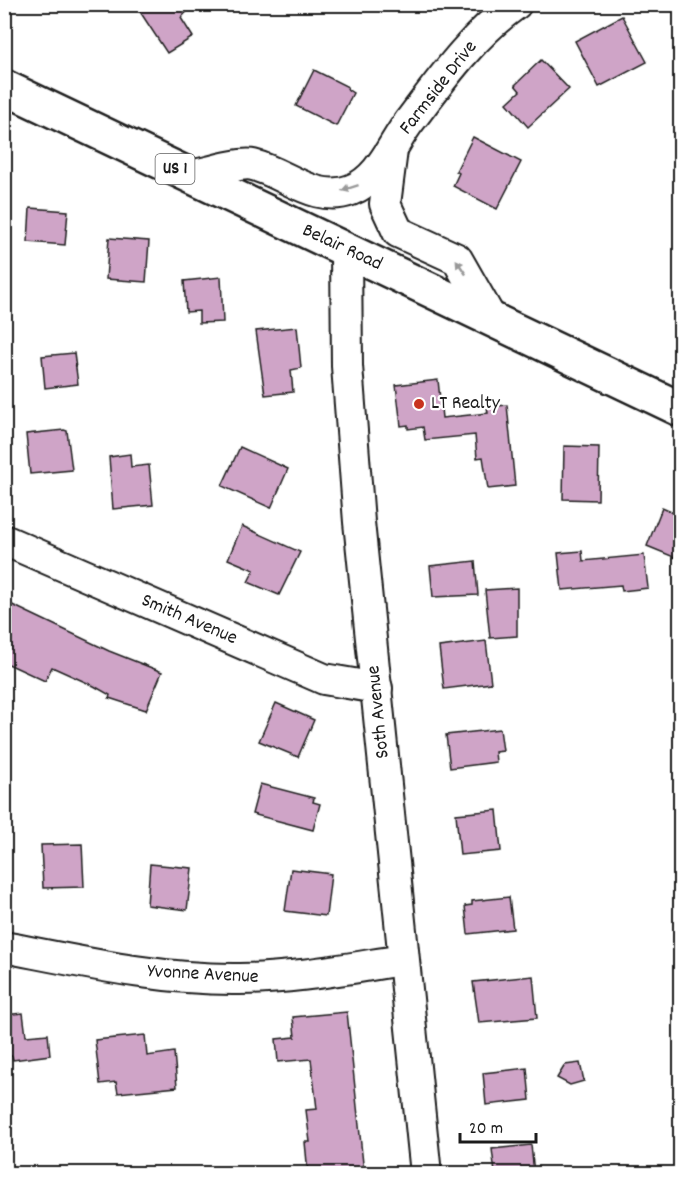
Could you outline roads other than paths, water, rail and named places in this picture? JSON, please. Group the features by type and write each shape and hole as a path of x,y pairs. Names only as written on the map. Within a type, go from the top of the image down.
{"highway":[{"name":"Belair Road","path":"4,87 681,409"}],"street":[{"name":"Farmside Drive","path":"191,176 251,164 321,194 351,190 367,180 392,150 410,120 474,42 516,4"},
{"name":"Farmside Drive","path":"392,150 385,204 398,232 457,260 490,317"},
{"name":"Soth Avenue","path":"346,250 347,377 359,522 426,1173"},
{"name":"Smith Avenue","path":"4,540 324,679 377,688"},
{"name":"Yvonne Avenue","path":"4,947 124,970 238,979 285,977 403,960"}],"place":[{"name":"LT Realty","path":"419,404"}]}
